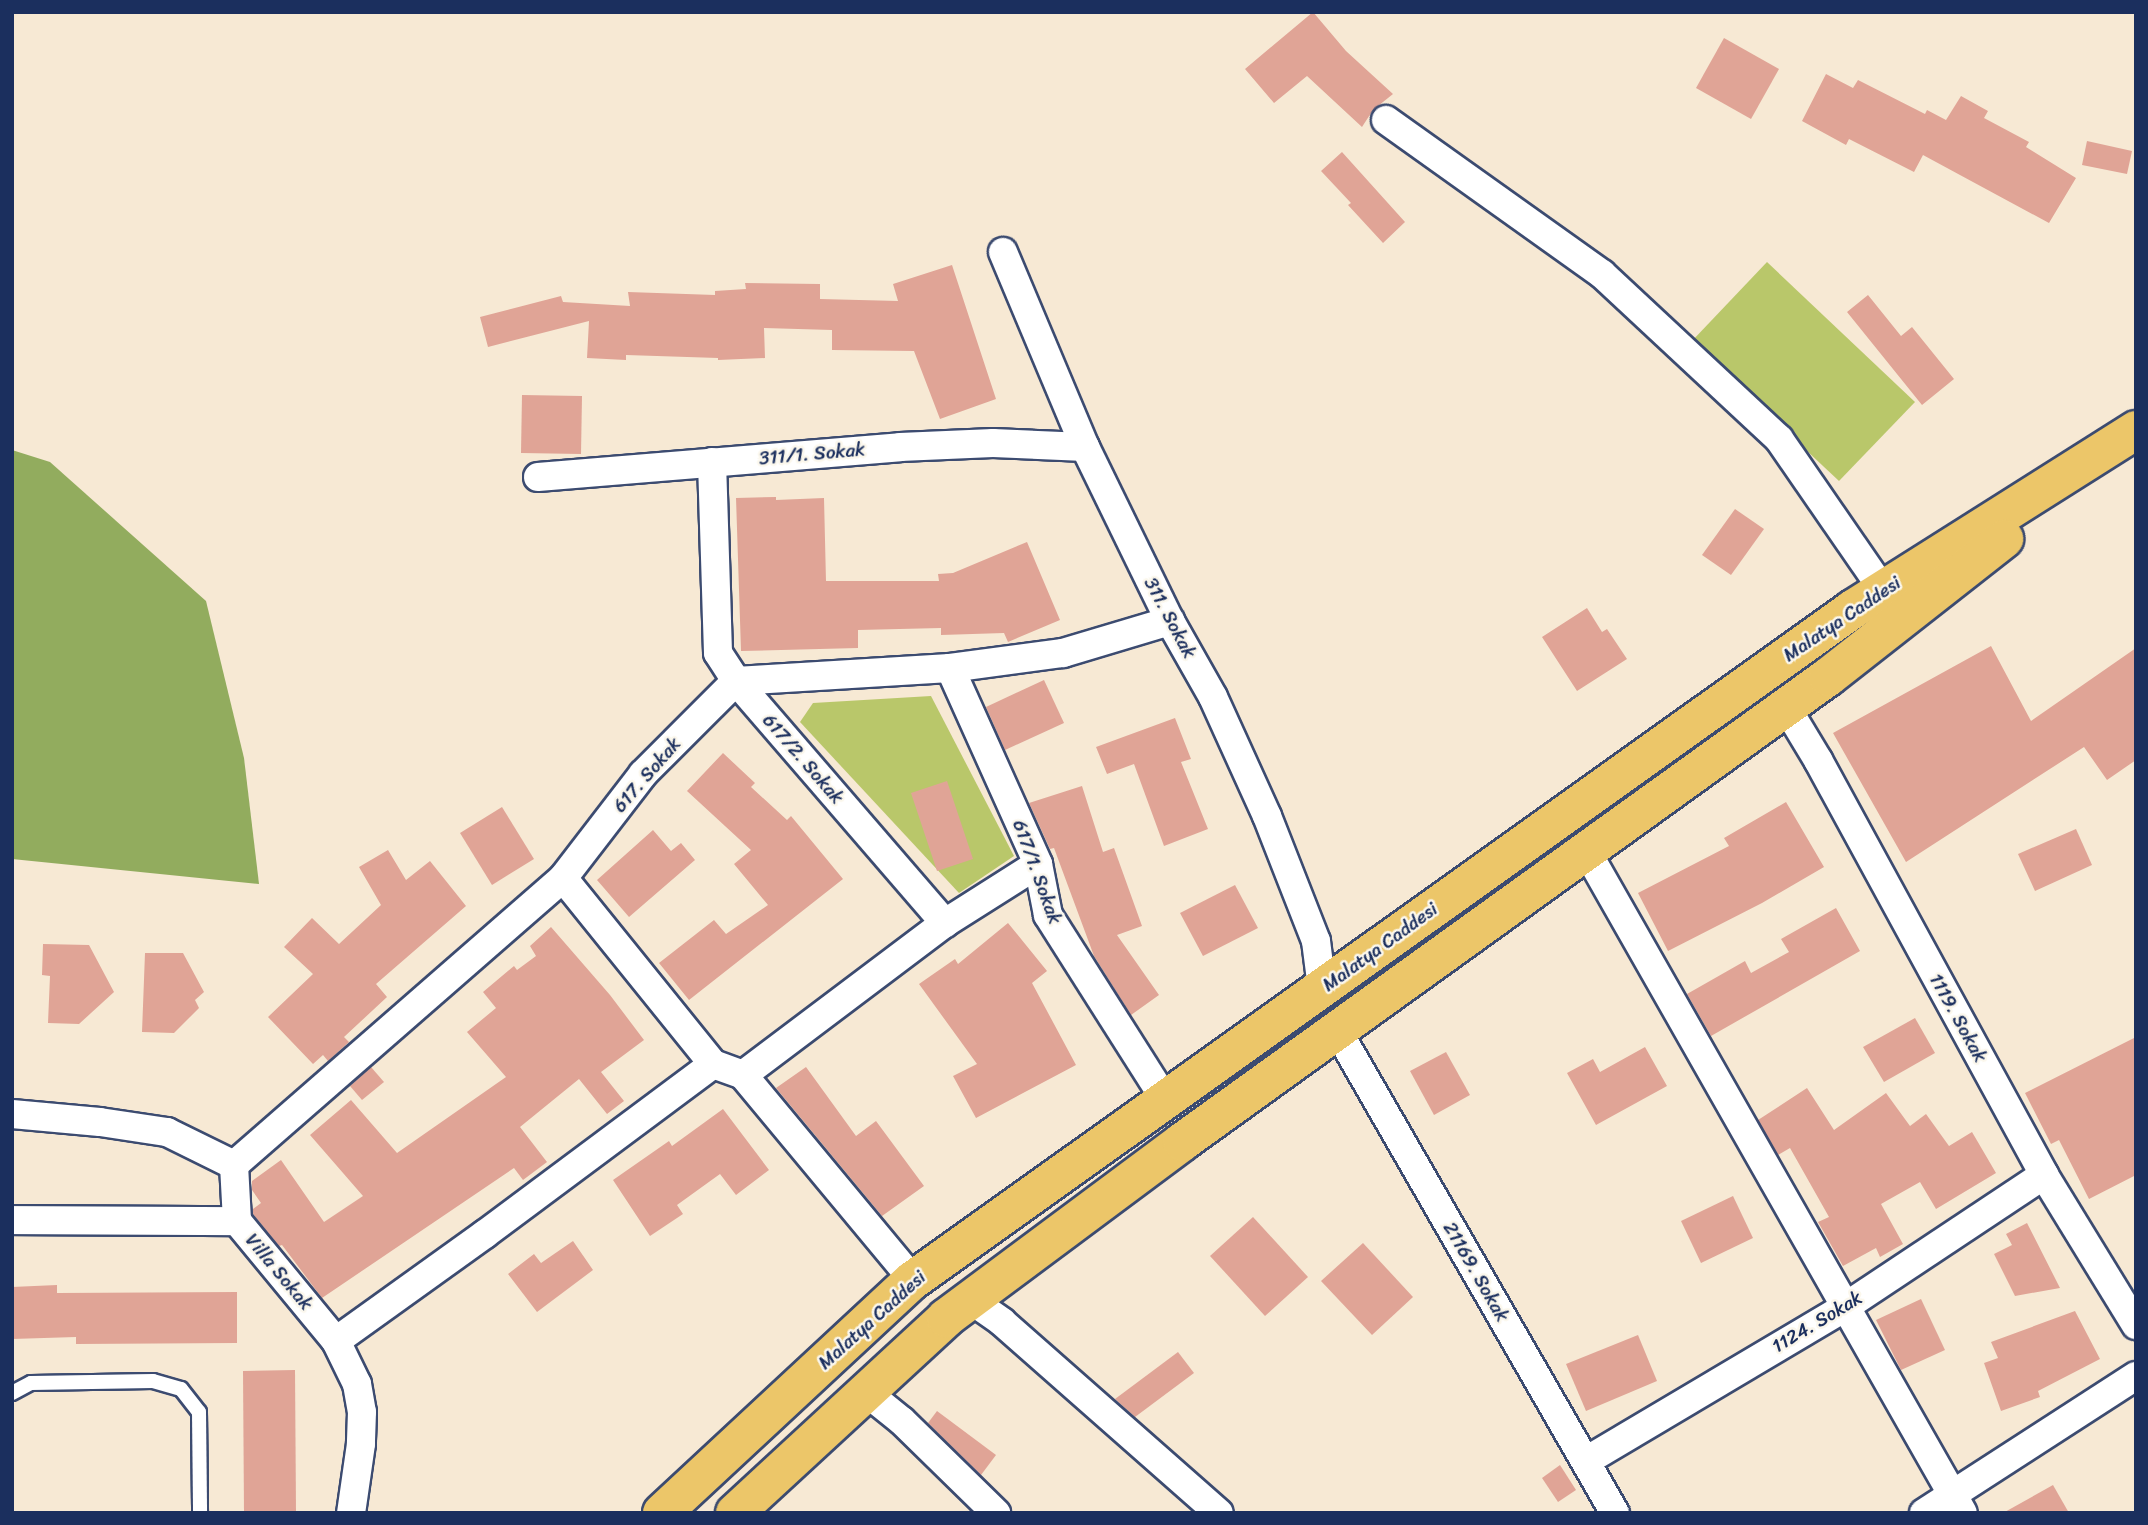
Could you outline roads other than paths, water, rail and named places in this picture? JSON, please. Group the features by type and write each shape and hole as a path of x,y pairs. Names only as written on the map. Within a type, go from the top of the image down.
{"main road":[{"name":"Malatya Caddesi","path":"662,1513 913,1280 1883,590 2136,430"},
{"name":"Malatya Caddesi","path":"735,1513 946,1318 1337,1030 1786,707 2136,436"}],"street":[{"path":"1386,120 1602,274 1779,439 1883,590"},
{"name":"311. Sokak","path":"1003,252 1085,447 1170,621 1213,697 1266,816 1316,941 1322,988"},
{"name":"311/1. Sokak","path":"538,477 993,443 1085,447"},
{"name":"617/2. Sokak","path":"712,462 718,653 736,681 945,923"},
{"path":"736,681 950,668 1063,653 1170,621"},
{"name":"617/1. Sokak","path":"950,668 1038,864 1048,915 1166,1101"},
{"name":"617. Sokak","path":"234,1165 563,878 643,774 736,681"},
{"name":"1119. Sokak","path":"1786,707 1818,760 2044,1175 2136,1325"},
{"path":"1587,852 1958,1504"},
{"path":"743,1076 945,923 1038,864"},
{"path":"563,878 713,1064 743,1076 913,1280"},
{"name":"21169. Sokak","path":"1337,1030 1615,1513"},
{"path":"336,1341 713,1064"},
{"path":"12,1114 100,1122 167,1132 234,1165"},
{"name":"Villa Sokak","path":"234,1165 237,1221 336,1341 357,1384 362,1412 351,1513"},
{"name":"1124. Sokak","path":"1586,1461 1845,1307 2044,1175"},
{"path":"12,1220 237,1221"},
{"path":"971,1300 1002,1322 1219,1513"},
{"path":"1924,1513 1958,1504 2136,1376"},
{"path":"866,1392 902,1421 996,1513"}],"lane":[{"path":"12,1393 31,1383 153,1381 181,1389 199,1412 200,1513"}]}
